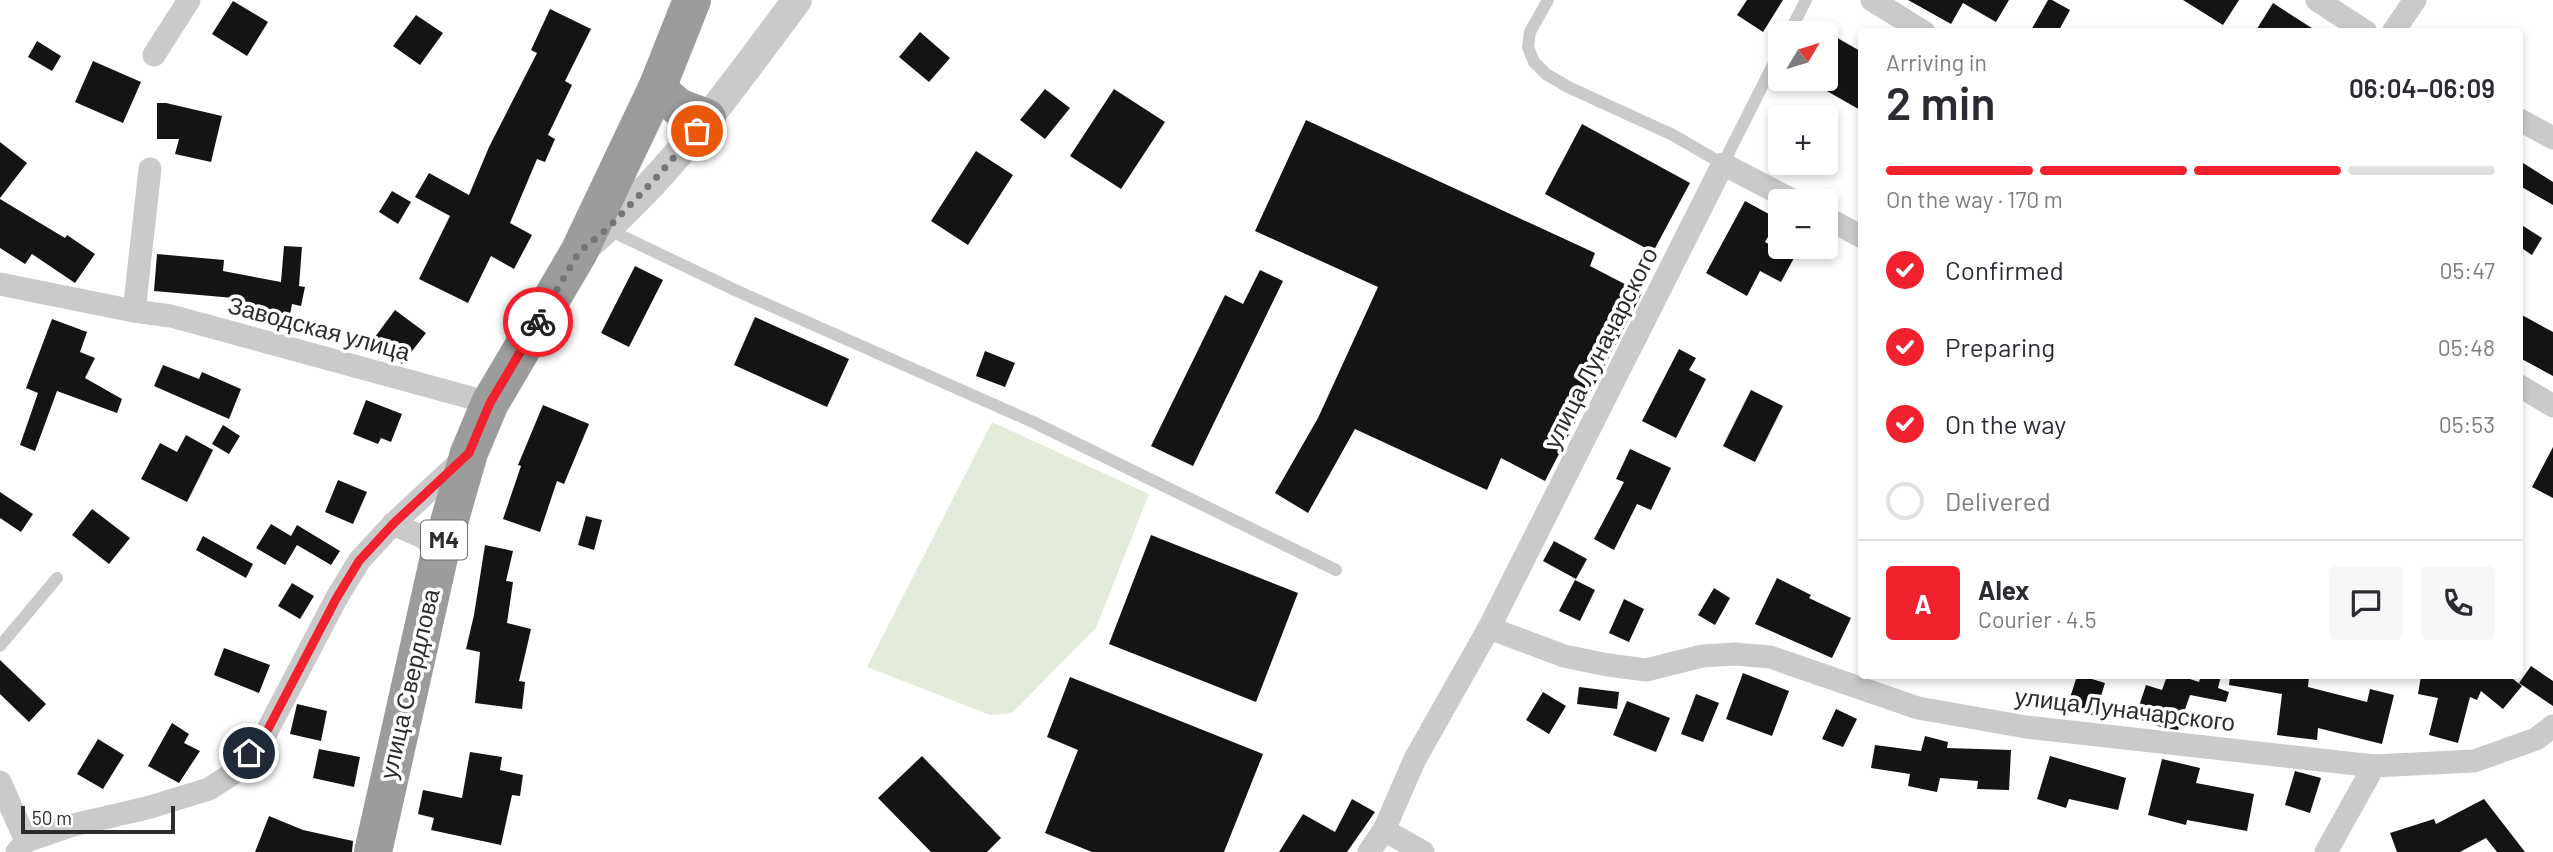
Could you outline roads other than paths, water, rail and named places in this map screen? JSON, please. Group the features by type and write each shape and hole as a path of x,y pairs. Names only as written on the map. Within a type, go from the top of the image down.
{"highway":[{"name":"M4","path":"593,240 692,0"},
{"path":"657,88 678,107 707,118"},
{"name":"улица Свердлова","path":"373,852 439,557 469,453 490,403 593,240"}],"street":[{"path":"154,55 189,0"},
{"name":"улица Свердлова","path":"593,240 655,179 707,118 797,0"},
{"path":"1872,0 1918,28"},
{"path":"2317,0 2361,28"},
{"path":"2396,28 2415,0"},
{"path":"2523,122 2553,138"},
{"path":"1723,164 1771,189"},
{"name":"улица Луначарского","path":"1368,852 1384,830 1415,759 1489,628 1723,164"},
{"path":"134,311 150,169"},
{"path":"1838,225 1858,235"},
{"name":"Заводская улица","path":"0,284 171,316 490,403"},
{"path":"2523,388 2553,405"},
{"path":"0,782 21,847 73,825 147,808 209,789 232,774 267,731 336,599 359,561 393,524 469,453"},
{"path":"393,524 425,538 439,557"},
{"name":"улица Луначарского","path":"1489,628 1564,656 1608,666 1646,670 1702,656 1735,654 1770,657 1918,708 2026,727 2374,766 2474,761 2536,739 2553,726"},
{"path":"2329,850 2374,766"},
{"path":"1384,830 1423,852"}],"lane":[{"path":"1548,0 1530,32 1528,47 1534,62 1546,74 1568,87 1673,135 1723,164 1768,75"},
{"path":"1795,21 1806,0"},
{"path":"593,240 735,290 1033,422 1336,570"},
{"path":"0,646 57,578"}]}
